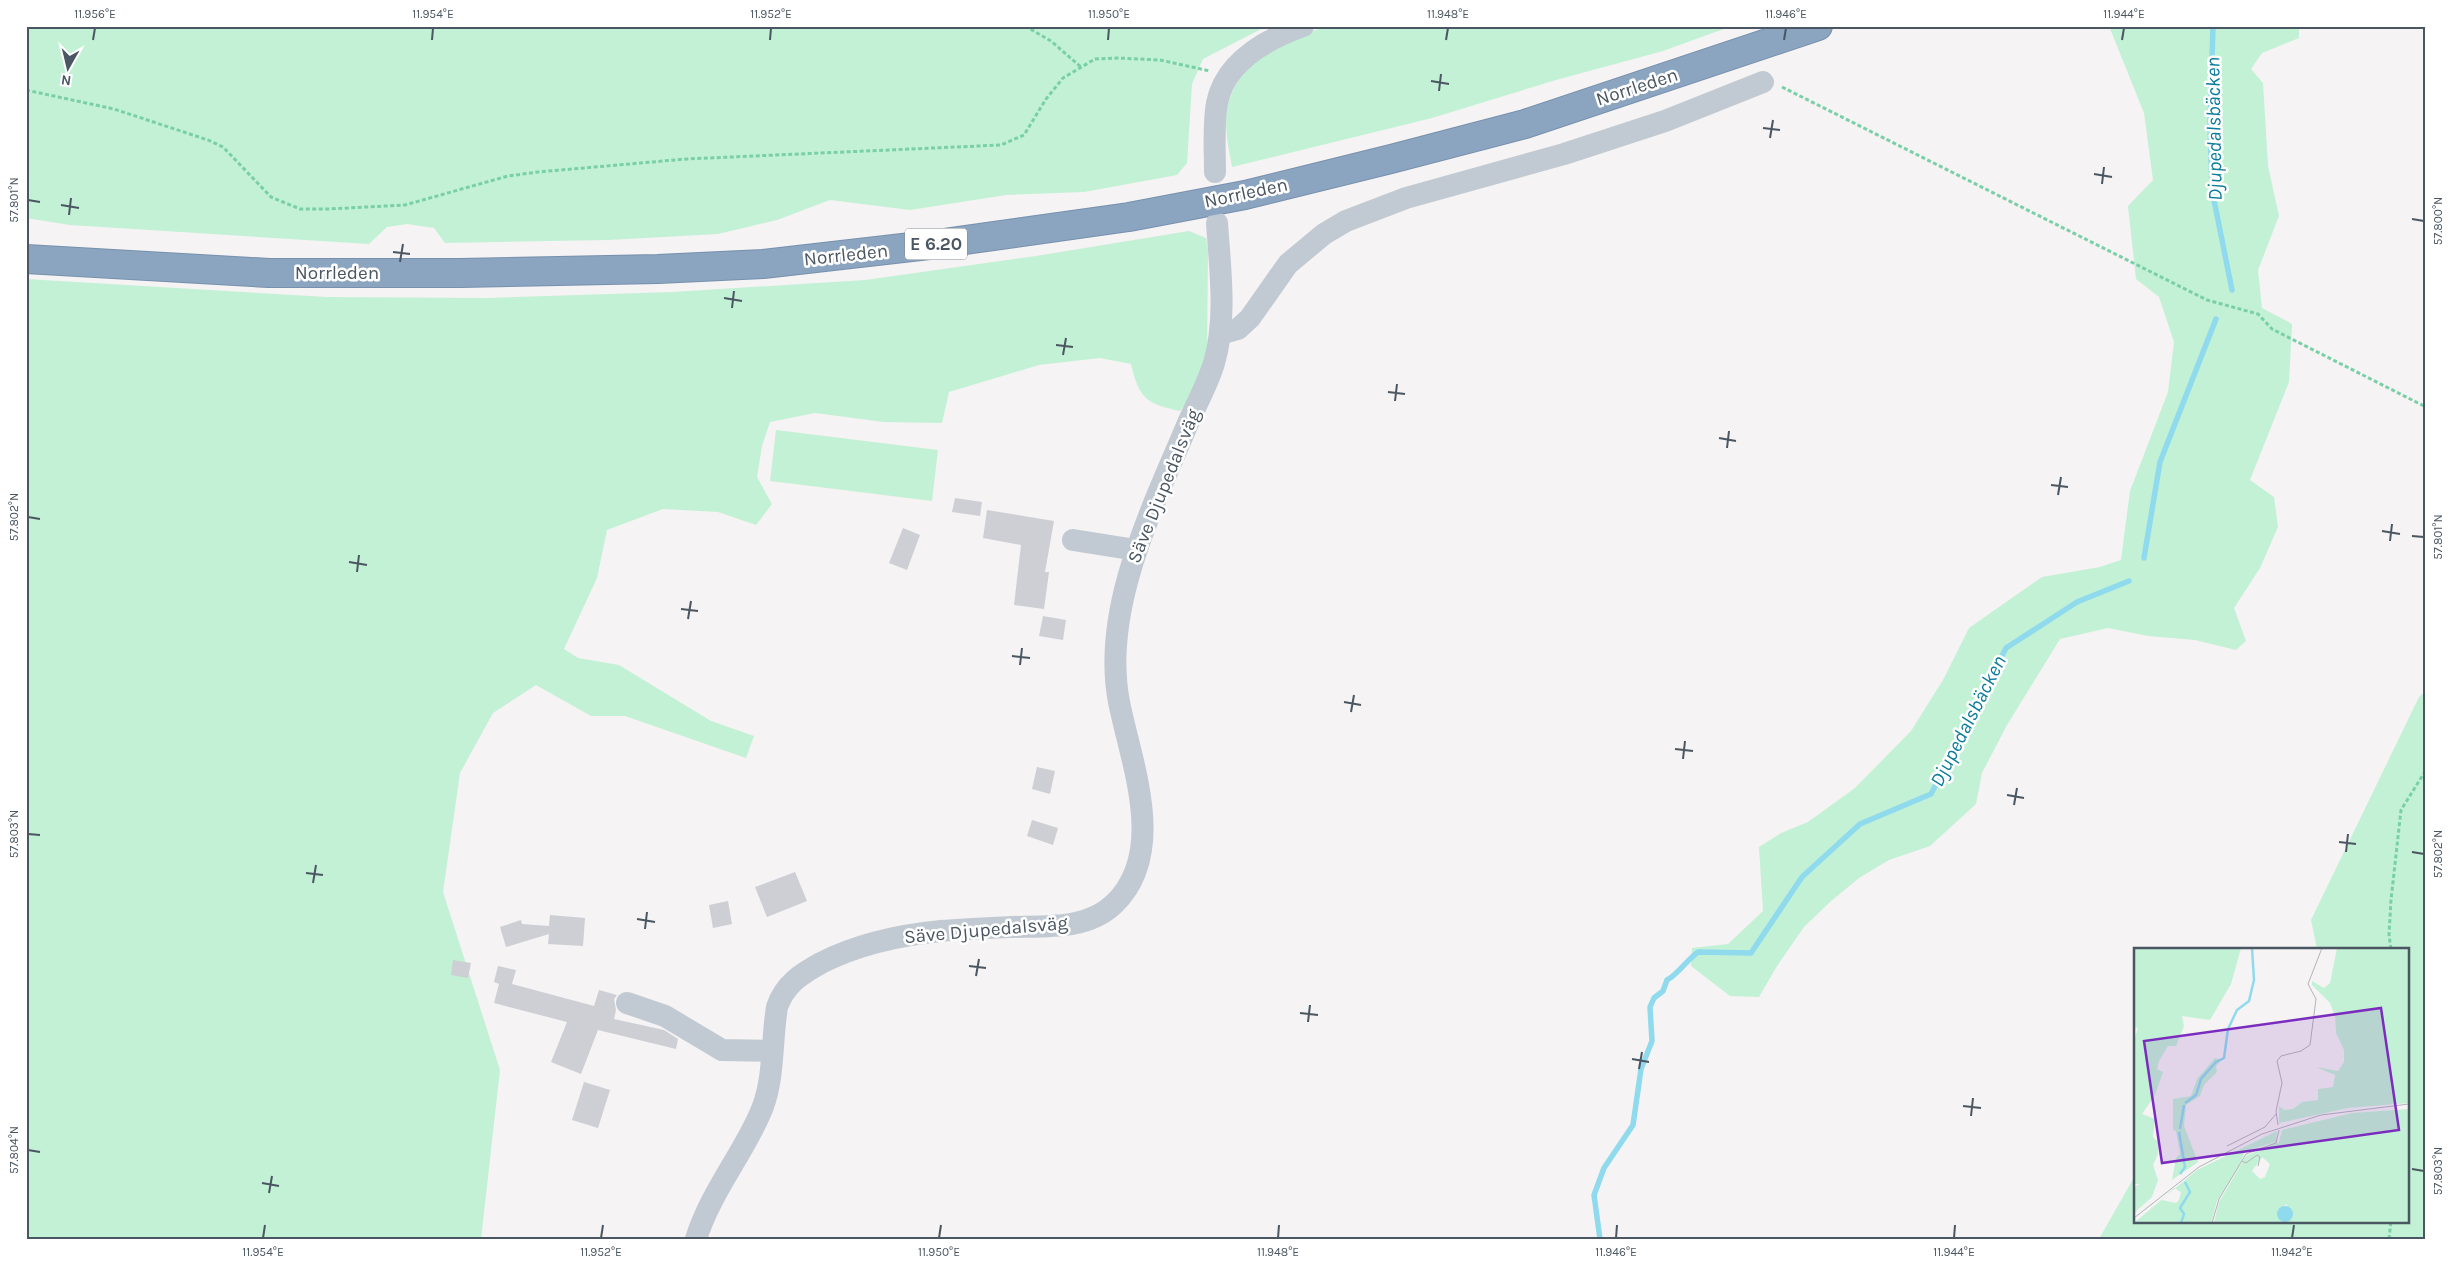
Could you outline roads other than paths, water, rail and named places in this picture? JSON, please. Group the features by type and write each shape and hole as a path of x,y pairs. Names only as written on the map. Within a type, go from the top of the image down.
{"highway":[{"name":"Norrleden","path":"26,259 269,273 460,273 658,269 763,264 929,245 1129,218 1245,195 1327,175 1525,124 1818,26"}],"street":[{"path":"1215,172 1215,127 1218,101 1226,79 1241,60 1264,43 1303,26"},
{"path":"1220,334 1238,329 1250,318 1288,264 1324,234 1346,221 1406,198 1564,154 1665,121 1763,82"},
{"name":"Säve Djupedalsväg","path":"696,1239 710,1204 759,1117 766,1100 776,1014 781,994 793,981 826,961 876,942 919,934 1074,923 1105,911 1125,891 1133,877 1140,857 1142,811 1133,757 1119,702 1115,667 1116,638 1136,550 1145,524 1213,365 1220,334 1217,223"},
{"path":"1074,540 1136,550"},
{"path":"627,1003 666,1016 722,1050 772,1051"}],"waterway":[{"name":"Djupedalsbäcken","path":"2213,26 2210,124 2212,190 2232,290"},
{"name":"Djupedalsbäcken","path":"2144,558 2160,462 2216,319"},
{"name":"Djupedalsbäcken","path":"1600,1239 1594,1195 1604,1168 1633,1125 1641,1069 1652,1041 1650,1007 1654,998 1663,991 1667,980 1675,975 1698,952 1751,953 1802,877 1860,824 1931,794 2006,648 2077,602 2129,581"}]}
